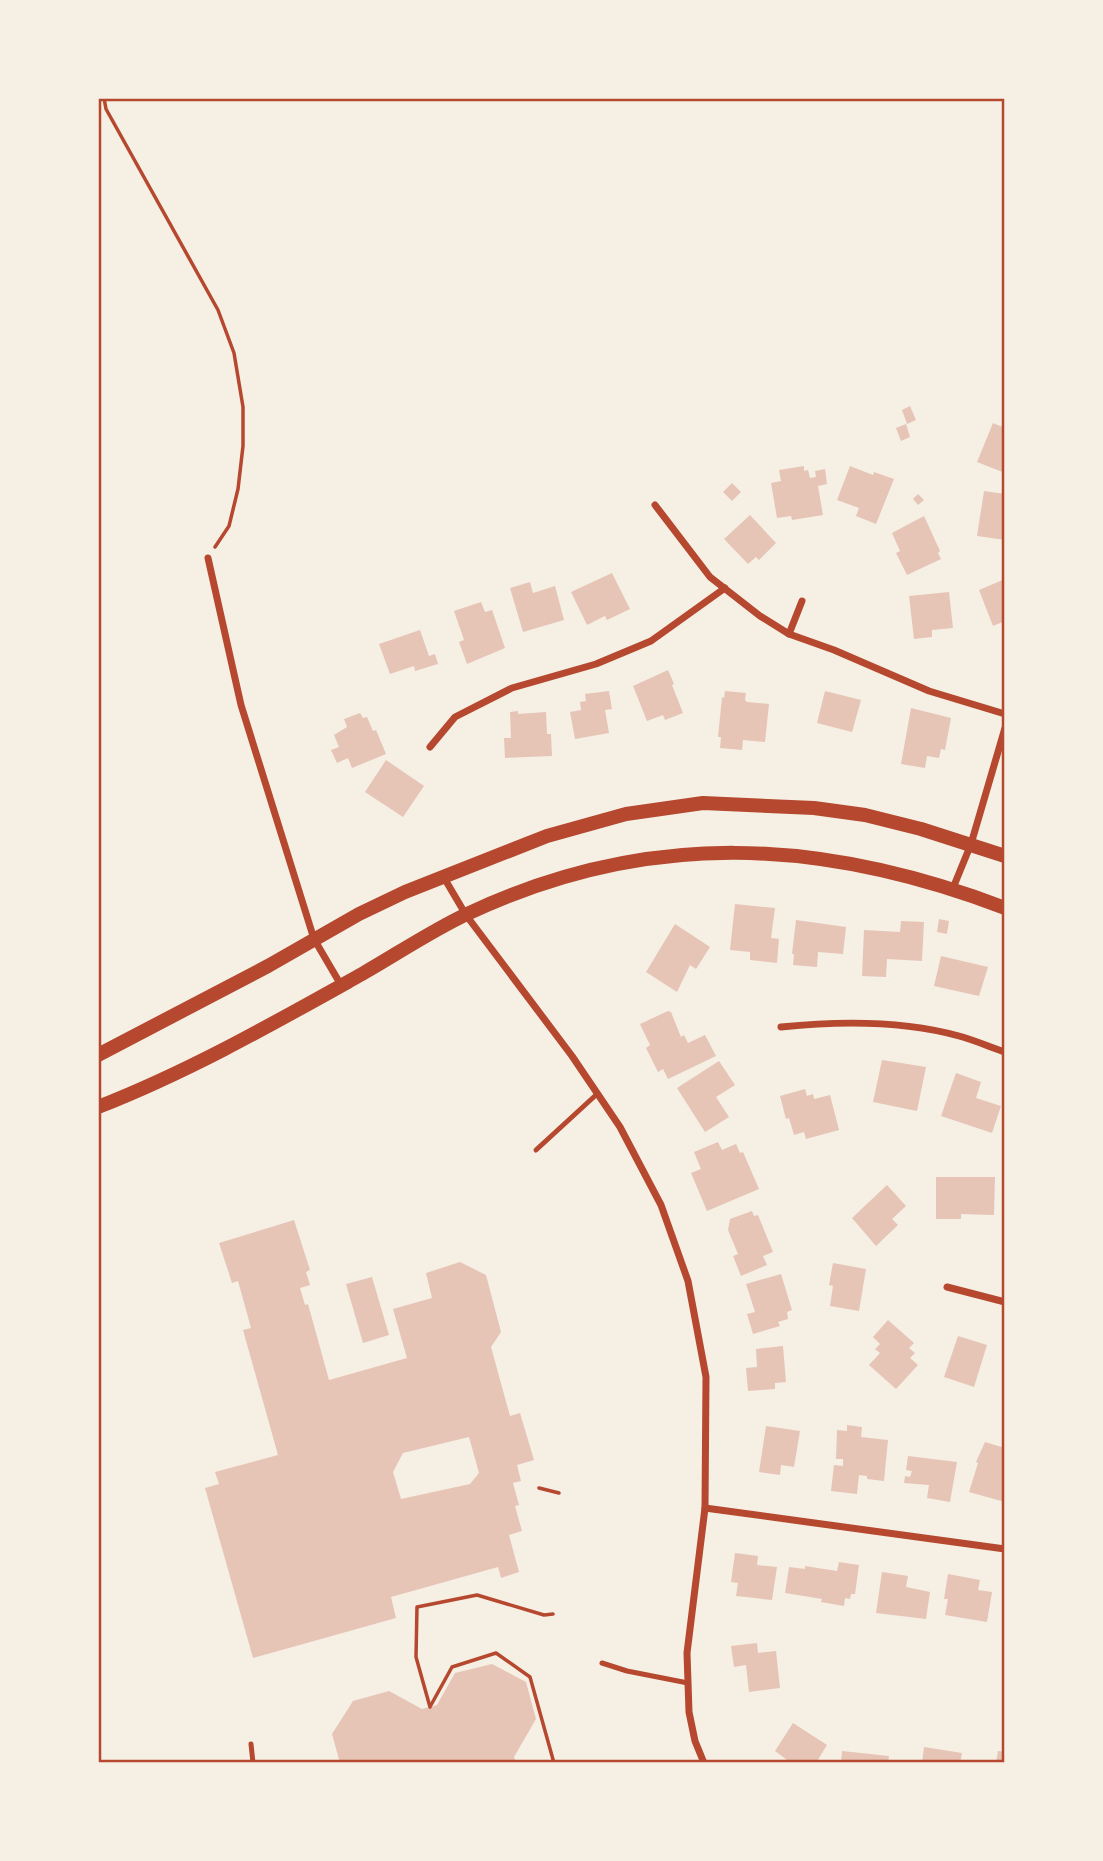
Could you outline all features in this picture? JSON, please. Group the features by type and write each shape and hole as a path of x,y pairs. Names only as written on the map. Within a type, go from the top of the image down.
{"main road":[{"path":"98,1055 359,914 442,876 560,832 626,814 704,803 814,808 865,815 1005,856"},
{"path":"98,1107 152,1086 252,1035 466,915 508,897 584,871 658,856 719,852 801,856 887,870 953,888 1005,908"}],"street":[{"path":"655,505 710,577 760,616 789,634 834,650 929,691 1005,713"},
{"path":"208,558 241,705 314,940 341,985"},
{"path":"430,747 455,717 513,688 596,664 651,641 725,588"},
{"path":"789,634 802,601"},
{"path":"953,888 971,844 1005,728"},
{"path":"442,876 466,915 620,1127 661,1205 688,1281 706,1377 705,1508 687,1653 689,1712 695,1741 704,1763"},
{"path":"781,1027 832,1022 899,1026 958,1036 1005,1052"},
{"path":"947,1287 1005,1302"},
{"path":"705,1508 1005,1549"}],"lane":[{"path":"536,1150 597,1094"},
{"path":"602,1663 627,1671 688,1682"},
{"path":"251,1744 253,1763"}],"path":[{"path":"104,98 106,109 218,310 234,353 243,407 239,489 229,526 208,558"},
{"path":"539,1488 559,1493"},
{"path":"553,1614 544,1615 477,1595 417,1607 416,1657 430,1707 452,1667 496,1653 530,1677 554,1763"}],"building":[{"path":"910,406 916,420 907,424 902,410"},
{"path":"993,423 1005,428 1005,473 977,462"},
{"path":"906,424 910,437 901,441 896,428"},
{"path":"804,466 804,471 808,470 810,478 816,477 815,471 825,469 827,484 818,486 823,515 792,520 791,516 777,518 771,483 781,481 779,470"},
{"path":"850,466 873,475 874,472 894,479 876,524 856,516 859,508 837,500"},
{"path":"732,483 741,492 732,501 723,492"},
{"path":"984,491 1005,494 1005,540 977,536"},
{"path":"918,494 924,500 918,505 913,499"},
{"path":"750,515 776,543 759,560 756,557 748,564 724,539"},
{"path":"924,516 941,559 907,575 896,553 900,551 892,533"},
{"path":"612,573 630,609 607,620 605,616 587,625 571,592"},
{"path":"1005,579 1005,621 993,626 979,590"},
{"path":"530,582 533,593 555,586 564,620 523,632 510,588"},
{"path":"949,592 953,628 932,630 932,637 914,639 909,596"},
{"path":"481,602 485,612 492,610 505,648 467,664 459,642 464,640 454,611"},
{"path":"420,630 429,656 435,654 438,664 415,671 414,666 390,674 379,644"},
{"path":"668,670 683,713 665,720 663,715 647,721 633,686"},
{"path":"609,691 612,709 605,710 609,733 575,739 570,712 581,710 580,702 586,701 585,694"},
{"path":"725,691 746,693 747,702 769,704 765,742 743,740 742,750 720,748 721,737 718,737"},
{"path":"825,691 861,700 852,732 817,723"},
{"path":"911,708 951,718 945,750 941,749 939,758 927,756 925,768 901,764"},
{"path":"518,711 518,714 546,712 552,756 505,758 504,738 511,738 510,712"},
{"path":"360,713 363,718 367,717 373,731 376,730 386,754 352,768 348,758 337,763 331,750 339,747 334,735 347,727 344,719"},
{"path":"386,760 424,786 403,817 365,792"},
{"path":"735,904 775,908 771,938 779,939 777,963 750,960 750,952 730,950"},
{"path":"939,919 949,921 947,934 937,932"},
{"path":"796,920 846,927 843,954 818,952 817,967 793,965"},
{"path":"901,921 924,922 922,961 887,959 886,977 862,976 864,930 900,932"},
{"path":"675,924 710,947 696,969 690,965 677,992 646,972"},
{"path":"941,956 988,967 979,996 934,986"},
{"path":"671,1012 681,1037 684,1035 688,1043 705,1035 716,1056 668,1079 663,1069 658,1072 646,1048 650,1045 640,1024"},
{"path":"882,1060 926,1067 917,1111 873,1102"},
{"path":"719,1061 735,1085 716,1097 729,1117 705,1132 677,1088"},
{"path":"956,1073 981,1082 976,1098 1001,1106 992,1133 941,1116"},
{"path":"805,1089 807,1096 813,1094 814,1099 830,1095 839,1130 806,1139 804,1132 794,1135 789,1118 786,1119 780,1096"},
{"path":"718,1142 722,1150 736,1144 740,1153 743,1152 759,1189 707,1211 691,1173 701,1169 694,1152"},
{"path":"936,1177 995,1177 994,1215 961,1214 961,1219 936,1219"},
{"path":"887,1185 906,1206 892,1219 898,1225 876,1246 852,1218"},
{"path":"752,1211 754,1216 758,1215 773,1252 763,1256 767,1265 741,1276 733,1256 738,1254 728,1230 730,1219"},
{"path":"294,1220 310,1270 306,1272 310,1285 300,1288 305,1305 308,1304 329,1380 407,1358 393,1309 432,1298 426,1273 460,1262 486,1275 501,1332 491,1347 510,1416 520,1413 534,1460 517,1465 521,1481 513,1483 519,1505 515,1506 522,1531 509,1535 519,1572 501,1578 498,1567 391,1597 396,1618 253,1658 205,1488 219,1484 215,1472 278,1455 243,1330 251,1328 238,1281 232,1283 219,1243","holes":["469,1437 479,1473 470,1484 401,1499 393,1472 403,1453"]},
{"path":"833,1263 866,1269 859,1311 830,1306 833,1286 829,1285"},
{"path":"781,1274 792,1310 787,1312 788,1319 778,1322 780,1326 753,1334 747,1314 755,1312 746,1284"},
{"path":"372,1277 389,1335 363,1343 346,1284"},
{"path":"888,1320 914,1343 909,1348 915,1353 910,1358 918,1365 896,1389 869,1365 880,1353 875,1349 880,1344 873,1337"},
{"path":"958,1336 987,1345 974,1387 944,1377"},
{"path":"783,1346 786,1382 775,1383 775,1389 748,1391 746,1368 757,1367 756,1349"},
{"path":"847,1425 862,1427 861,1437 888,1440 884,1481 859,1475 857,1494 831,1491 834,1465 843,1466 843,1459 836,1459 837,1430 847,1431"},
{"path":"766,1426 800,1431 794,1467 781,1465 780,1475 759,1472"},
{"path":"985,1442 1005,1448 1005,1502 969,1492 978,1463 976,1462"},
{"path":"908,1456 957,1462 950,1502 927,1498 929,1485 904,1483 905,1476 910,1477 912,1471 906,1470"},
{"path":"735,1553 758,1556 757,1565 777,1567 772,1600 736,1596 738,1583 731,1582"},
{"path":"839,1562 859,1565 855,1594 851,1594 850,1599 845,1598 844,1606 821,1602 822,1599 785,1593 789,1567 805,1569 805,1566 837,1571"},
{"path":"882,1572 908,1576 906,1587 930,1592 926,1619 876,1613"},
{"path":"948,1574 980,1580 978,1590 992,1592 987,1622 945,1615 948,1599 944,1599"},
{"path":"757,1643 758,1653 776,1651 780,1688 749,1692 746,1665 734,1667 731,1646"},
{"path":"492,1664 526,1682 536,1719 514,1757 516,1763 340,1763 332,1734 353,1701 389,1691 422,1709 437,1705 455,1673"},
{"path":"793,1723 827,1745 816,1763 791,1763 775,1751"},
{"path":"924,1747 962,1753 960,1763 922,1763"},
{"path":"842,1751 889,1756 888,1763 841,1763"},
{"path":"998,1751 1005,1752 1005,1763 996,1763"}]}
